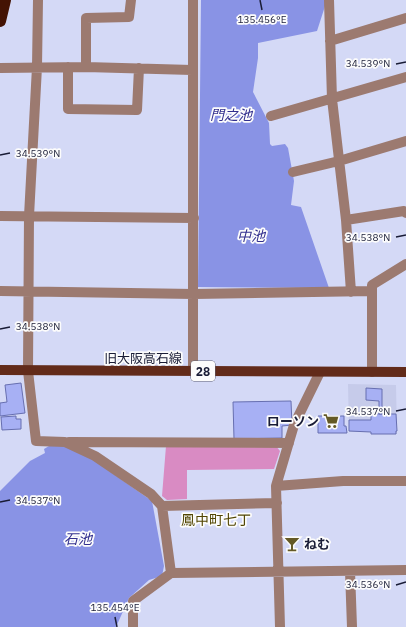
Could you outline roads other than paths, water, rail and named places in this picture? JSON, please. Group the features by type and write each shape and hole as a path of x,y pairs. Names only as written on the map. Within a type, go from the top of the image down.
{"highway":[{"path":"0,21 5,0"}],"main road":[{"name":"旧大阪高石線","path":"0,370 406,372"}],"street":[{"path":"38,0 38,66 29,216 28,291 28,371 36,442 289,443"},
{"path":"86,67 86,18 130,17 131,0"},
{"path":"193,0 194,371"},
{"path":"329,0 332,98 346,220 351,292"},
{"path":"330,41 406,18"},
{"path":"0,68 38,66 192,70"},
{"path":"68,67 68,109 137,110 139,68"},
{"path":"271,116 406,77"},
{"path":"293,172 339,161 406,141"},
{"path":"346,220 404,211 406,213"},
{"path":"0,216 194,218"},
{"path":"372,372 372,285 406,264"},
{"path":"0,291 194,294 372,291"},
{"path":"280,627 276,486 294,425 320,372"},
{"path":"65,442 95,456 151,494 162,506 171,573"},
{"path":"276,486 343,481 406,481"},
{"path":"162,506 277,503"},
{"path":"133,627 132,601 171,573 406,570"},
{"path":"350,571 352,627"}],"water":[{"path":"201,0 327,0 317,31 258,43 258,58 253,92 269,123 270,144 272,146 285,144 288,148 294,181 291,205 301,207 329,288 198,287"},
{"name":"石池","path":"62,445 92,459 152,501 164,566 162,576 149,580 129,598 116,627 0,627 0,491 30,461 45,453 44,449 49,446"}],"place":[{"name":"ローソン","path":"331,421"},
{"name":"ねむ","path":"292,544"}],"district":[{"name":"鳳中町七丁","path":"216,520"}],"water label":[{"name":"門之池","path":"231,115"},
{"name":"中池","path":"251,236"}]}
